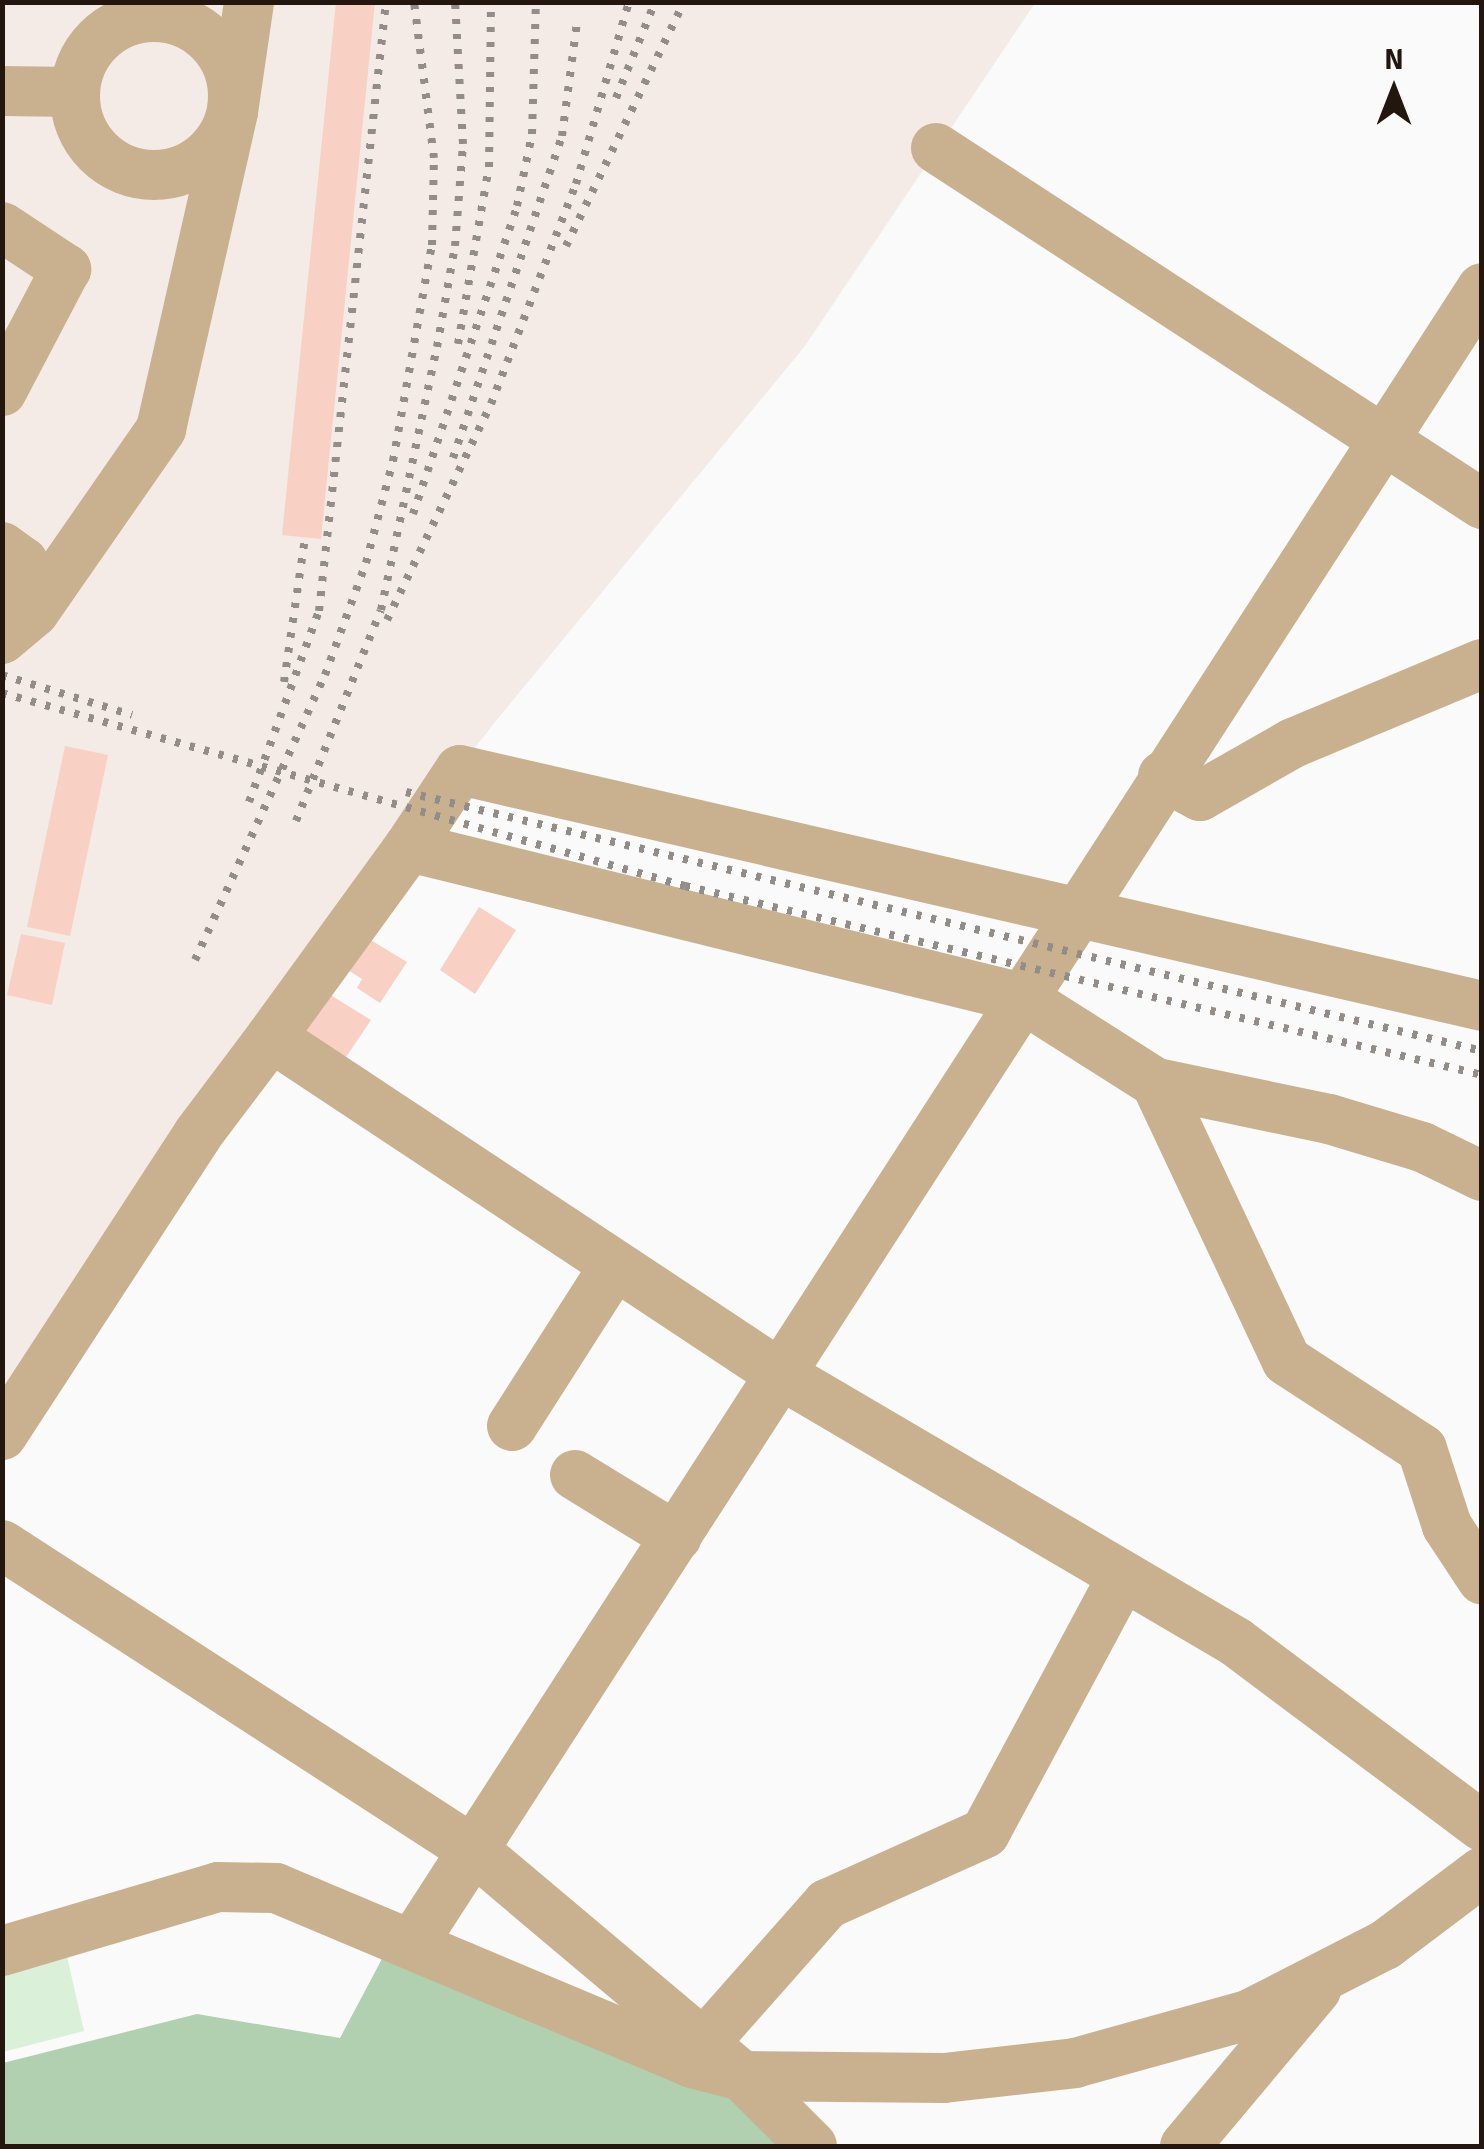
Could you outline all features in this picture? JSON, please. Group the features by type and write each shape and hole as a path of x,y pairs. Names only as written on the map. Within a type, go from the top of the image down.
{"street":[{"path":"2,639 34,612 162,429 233,112 248,2"},
{"path":"164,16 189,24 218,50 234,86 233,112 207,157 158,176 132,172 98,152 78,119 74,92 86,56 113,27 164,16"},
{"path":"2,91 74,92"},
{"path":"936,148 1482,504"},
{"path":"2,228 66,269 2,391"},
{"path":"413,1943 476,1852 1380,439 1482,288"},
{"path":"2,546 23,562 2,592"},
{"path":"1163,776 1200,796 1293,743 1482,664"},
{"path":"2,1436 198,1134 409,847 460,770 1073,916 1482,1006"},
{"path":"409,847 1022,998 1156,1084 1329,1120 1422,1147 1482,1176"},
{"path":"271,1037 780,1374 1236,1642 1482,1826"},
{"path":"1156,1084 1287,1361 1422,1450 1447,1526 1482,1578"},
{"path":"512,1426 615,1265"},
{"path":"575,1475 676,1537"},
{"path":"2,1545 476,1852 742,2076 812,2146"},
{"path":"704,2043 826,1904 985,1833 1122,1578"},
{"path":"2,1951 218,1887 276,1888 692,2063 742,2076 944,2078 1075,2063 1192,2034 1326,1979 1385,1945 1482,1872"},
{"path":"1185,2146 1326,1979"}],"shaded area":[{"path":"3,3 1035,3 805,346 500,716 255,1025 3,1419"}],"green space":[{"path":"392,1940 736,2078 793,2146 3,2146 3,2063 197,2014 340,2038"},
{"path":"66,1952 84,2031 3,2052 3,1971"}],"building":[{"path":"336,2 375,2 321,539 282,535"},
{"path":"65,746 108,755 70,936 27,927"},
{"path":"479,907 516,930 475,994 440,970"},
{"path":"21,934 65,943 52,1005 7,995"},
{"path":"364,936 407,962 380,1003 357,988 362,979 343,967"},
{"path":"324,991 371,1020 342,1063 297,1034"}],"railway":[{"path":"249,802 319,611 386,2"},
{"path":"195,960 325,675 366,563 393,461 432,245 434,158 414,2"},
{"path":"296,821 381,610 437,347 455,246 463,144 455,2"},
{"path":"458,344 489,167 491,2"},
{"path":"413,514 517,206 532,134 536,2"},
{"path":"387,620 491,404 576,184 629,2"},
{"path":"616,98 655,2"},
{"path":"566,246 684,2"},
{"path":"453,458 562,136 577,22"},
{"path":"284,682 305,538"},
{"path":"2,675 132,715"},
{"path":"2,693 685,886 1482,1075"},
{"path":"406,792 1482,1051"}]}
